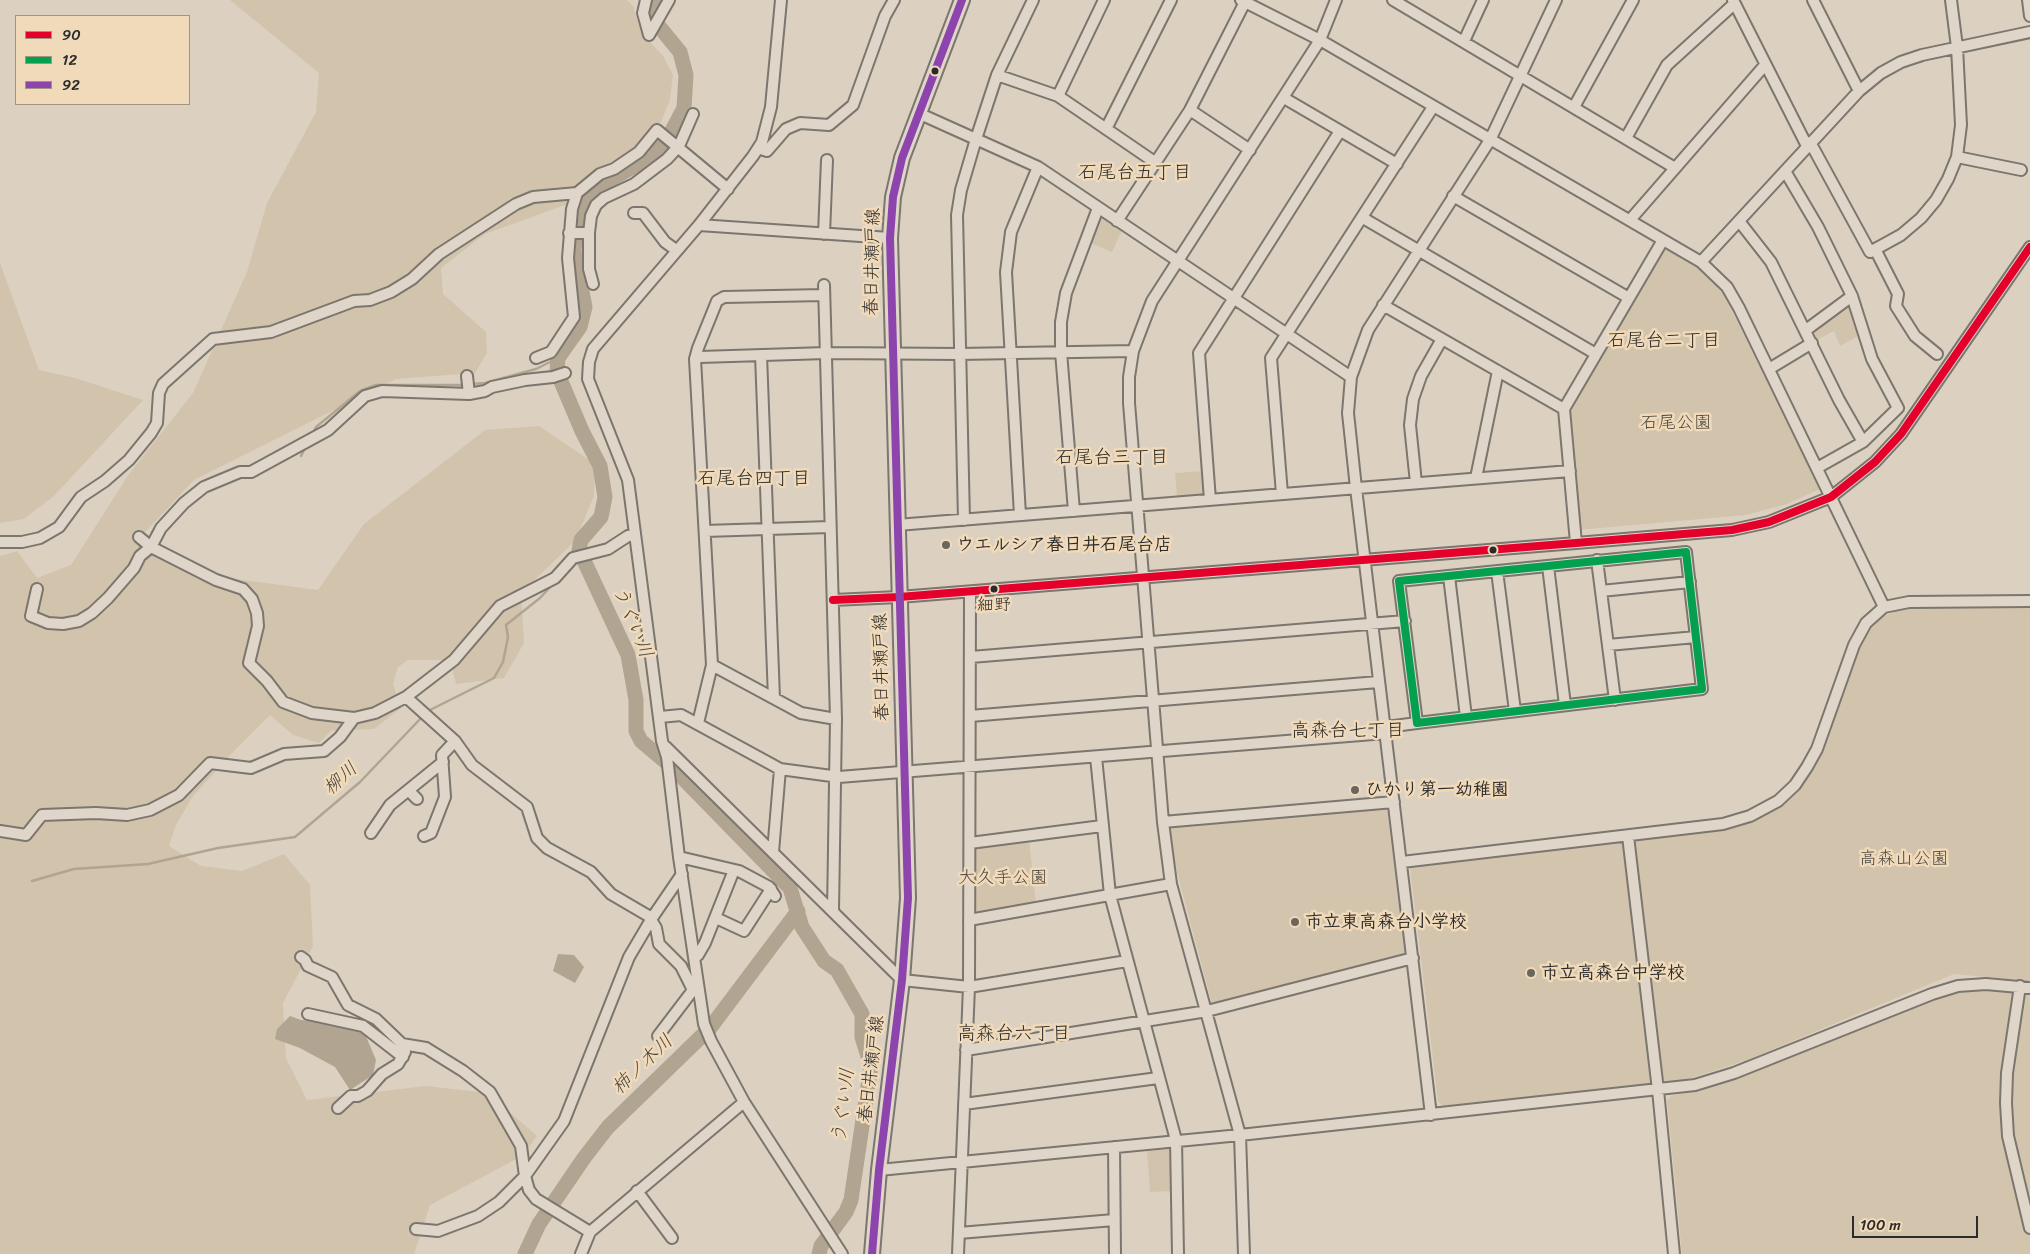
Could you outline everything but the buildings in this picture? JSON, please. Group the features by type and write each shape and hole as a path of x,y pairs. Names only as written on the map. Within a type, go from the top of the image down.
{"main road":[{"name":"春日井瀬戸線","path":"872,1254 879,1170 902,980 908,898 892,354 890,238 893,196 902,158 962,0"}],"street":[{"path":"646,0 643,13 649,35 669,0"},
{"path":"781,0 771,107 767,127 758,148 699,225 593,349 589,362 590,387 628,480 662,741 667,756 694,958 696,990 704,1024 711,1041 744,1102 842,1254"},
{"path":"964,520 957,215 961,190 997,75 1033,0"},
{"path":"1058,96 1104,0"},
{"path":"1106,129 1171,0"},
{"path":"1244,1254 1240,1135 1171,884 1163,822 1129,403 1132,351 1152,300 1320,40 1336,0"},
{"path":"1393,0 1408,4 1520,76 1675,168"},
{"path":"1464,41 1483,0"},
{"path":"1431,1114 1356,488 1348,413 1350,377 1368,330 1490,140 1556,0"},
{"path":"1574,108 1632,0"},
{"path":"1813,0 1859,91"},
{"path":"1626,138 1667,65 1734,2 1766,65 1870,252 1901,235 1921,218 1936,200 1957,157 1961,125 1957,47 1950,0"},
{"path":"2028,0 2030,16"},
{"path":"758,148 767,151 786,129 800,123 829,125 853,106 884,16 892,1"},
{"path":"1117,221 1190,110 1244,1 1320,40 1701,262 1726,286 1740,308 1884,608"},
{"path":"1701,262 1859,91 1881,73 1901,62 1957,47 2030,32"},
{"path":"1630,220 1766,65"},
{"path":"997,75 1058,96 1156,163"},
{"path":"1284,98 1398,164"},
{"path":"1282,494 1272,358 1433,107"},
{"path":"1190,110 1250,150"},
{"path":"918,113 1038,167 1350,377"},
{"path":"593,284 589,269 589,233 591,216 596,205 604,198 640,180 667,159 677,145 693,114"},
{"path":"536,358 551,352 574,317 568,258 568,232 577,193 600,174 614,170 639,152 657,130 728,189"},
{"path":"1210,500 1199,353 1340,131"},
{"path":"1957,157 2021,170"},
{"path":"824,234 827,160"},
{"path":"1020,515 1006,272 1011,232 1038,167"},
{"path":"1785,171 1818,227 1852,296 1872,359 1898,408 1863,442 1817,468"},
{"path":"0,542 22,542 40,538 59,527 81,497 106,481 152,433 157,423 159,393 163,384 213,339 271,332 354,301 370,300 391,292 412,279 439,254 516,204 533,197 577,193"},
{"path":"1453,196 1629,298"},
{"path":"1074,511 1061,322 1066,293 1098,208"},
{"path":"634,213 644,213 665,242 676,250"},
{"path":"1363,218 1596,354"},
{"path":"1739,221 1771,262 1839,400 1863,442"},
{"path":"699,225 890,238"},
{"path":"568,232 589,233"},
{"path":"1576,543 1564,409 1663,240"},
{"path":"833,600 970,592 1365,558 1732,530 1769,522 1831,497 1875,462 1902,434 2030,247"},
{"path":"1875,249 1898,294 1896,306 1915,336 1937,354"},
{"path":"698,723 712,665 695,359 717,301 724,297 824,290 836,719 833,912"},
{"path":"1806,330 1852,296"},
{"path":"1383,305 1564,409"},
{"path":"1416,482 1410,425 1413,399 1421,376 1442,339"},
{"path":"1769,369 1812,343"},
{"path":"695,359 700,356 1132,351"},
{"path":"761,355 774,698"},
{"path":"1476,478 1498,371"},
{"path":"38,589 31,616 48,623 63,624 79,621 92,613 108,598 134,568 140,556 151,547 160,528 204,487 240,472 251,472 328,430 365,396 382,391 469,394 485,391 492,387 525,380 553,377 565,373"},
{"path":"467,376 469,394"},
{"path":"897,525 1570,471"},
{"path":"705,532 830,527"},
{"path":"139,537 151,547 216,580 243,589 252,599 257,613 258,626 249,663 267,681 283,702 312,713 354,718 376,713 406,697 454,660 500,606 555,578 573,558 608,550 628,536 635,534"},
{"path":"660,717 681,715 780,769 835,777 1157,752 1386,730 1417,723 1702,689 1686,552 1399,581 1417,723"},
{"path":"1597,560 1615,700"},
{"path":"1548,566 1565,705"},
{"path":"1497,571 1515,711"},
{"path":"1449,576 1466,717"},
{"path":"1601,591 1690,582"},
{"path":"958,1254 969,987 970,592"},
{"path":"1402,862 1723,824 1750,816 1778,801 1795,785 1810,762 1817,749 1854,645 1866,623 1884,608 1910,602 2030,601"},
{"path":"971,657 1404,621"},
{"path":"1608,645 1696,637"},
{"path":"712,665 801,713 836,719"},
{"path":"970,716 1378,682"},
{"path":"406,697 455,741 472,765 527,807 537,838 547,848 591,872 612,894 651,919 656,928 659,944 681,966 696,990"},
{"path":"0,831 26,835 42,815 58,813 127,815 150,810 179,795 210,763 251,768 284,754 324,751 340,737 354,718"},
{"path":"424,836 431,833 445,797 442,755 455,741"},
{"path":"667,756 773,852 902,980 969,987 1127,961"},
{"path":"1096,757 1110,896 1176,1140 1178,1254"},
{"path":"371,833 390,805 443,762"},
{"path":"773,852 780,769"},
{"path":"409,791 417,799"},
{"path":"1163,822 1394,802"},
{"path":"970,843 1102,826"},
{"path":"1628,836 1658,1090 1674,1254"},
{"path":"679,857 752,876 773,893 744,931 716,918"},
{"path":"694,958 698,955 716,918 734,870"},
{"path":"416,1229 438,1231 478,1216 499,1202 524,1176 564,1121 612,995 629,956 651,919 682,874"},
{"path":"969,920 1171,884"},
{"path":"300,957 306,960 308,966 332,977 348,1005 376,1019 402,1044 426,1048 463,1071 490,1092 521,1146 524,1176 529,1190 536,1199 590,1232"},
{"path":"966,1050 1207,1011 1413,958"},
{"path":"879,1170 1240,1135 1694,1085 1734,1074 1932,994 1958,986 1986,984 2025,987 2007,1073 2006,1103 2008,1136 2030,1228"},
{"path":"658,1036 696,990"},
{"path":"308,1014 363,1026 403,1057"},
{"path":"338,1108 351,1096 358,1096 366,1091 379,1077 398,1064 407,1046"},
{"path":"964,1104 1158,1078"},
{"path":"581,1254 590,1232 744,1102"},
{"path":"1114,1147 1115,1254"},
{"path":"637,1191 672,1238"},
{"path":"959,1233 1114,1220"}],"shaded area":[{"name":"市立東高森台小学校","path":"1387,807 1405,955 1212,1004 1173,857 1172,825"},
{"name":"市立高森台中学校","path":"1621,841 1624,843 1653,1079 1650,1083 1443,1106 1438,1101 1410,867"},
{"path":"558,954 574,955 584,967 575,983 553,971"},
{"path":"1974,988 2030,992 2030,1254 1682,1254 1667,1100 1671,1096 1728,1081 1947,992"},
{"path":"290,1016 301,1020 342,1023 365,1034 376,1060 373,1075 350,1090 335,1067 300,1048 275,1039 277,1029"}],"green space":[{"path":"230,0 627,0 633,6 641,32 663,56 673,75 670,100 661,122 645,140 596,172 576,201 485,234 441,268 443,294 486,332 487,353 475,373 396,379 194,480 135,543 221,577 318,590 364,524 485,430 539,426 595,464 594,496 575,541 521,593 524,643 504,678 456,684 450,660 408,660 398,667 393,684 401,708 374,729 331,731 319,743 293,735 270,715 193,796 176,825 169,846 201,866 242,871 284,854 310,885 313,946 283,1003 286,1058 307,1100 426,1086 488,1093 537,1136 522,1156 430,1205 414,1254 0,1254 0,556 17,551 37,578 71,565 129,474 193,393 247,272 267,203 316,112 319,73"},
{"path":"1098,216 1102,216 1122,230 1112,252 1088,242"},
{"name":"石尾公園","path":"1664,248 1696,267 1717,286 1725,297 1820,489 1787,504 1746,515 1578,530 1569,408"},
{"path":"0,263 39,370 75,378 143,400 54,496 24,519 0,523"},
{"path":"1849,302 1860,335 1840,346 1834,331 1815,341 1810,330"},
{"path":"1205,471 1207,494 1205,496 1177,498 1175,473"},
{"name":"高森山公園","path":"2030,607 2030,981 1954,974 1747,1060 1688,1079 1664,1082 1661,1079 1632,842 1635,839 1725,829 1744,824 1764,815 1795,792 1813,770 1822,751 1858,647 1874,623 1883,617 1901,609"},
{"name":"大久手公園","path":"1029,839 1036,904 976,915 973,913 973,850 975,847"},
{"path":"1172,1149 1174,1191 1150,1192 1147,1151"}],"waterway":[{"name":"うぐい川","path":"657,0 651,10 653,19 680,52 686,75 684,108 666,142 654,155 592,190 584,198 577,215 574,251 585,307 580,327 558,358 557,372 582,431 600,466 605,497 601,517 581,540 579,550 628,655 636,700 636,731 641,741 673,768 790,888 802,927 824,961 837,970 862,1014 862,1037 871,1066 851,1200 846,1212 821,1246 819,1254"},
{"path":"471,384 485,383 536,369 558,358"},
{"path":"312,435 316,427 360,391 376,385 465,385"},
{"path":"301,456 306,446"},
{"name":"柳川","path":"426,712 494,678 503,662 508,637 506,625 540,598 551,586"},
{"name":"柳川","path":"32,881 74,869 148,864 218,848 295,837 360,782 423,716"},
{"name":"柿ノ木川","path":"525,1254 539,1224 584,1158 608,1127 710,1028 798,911"}],"transit line":[{"name":"92","path":"872,1254 879,1170 902,980 908,898 890,238 893,197 902,158 962,0"},
{"name":"90","path":"833,600 899,597 1576,543 1732,530 1769,522 1831,497 1875,462 1901,434 2030,247"},
{"name":"12","path":"1686,552 1702,689 1417,723 1399,581 1686,552"}],"place":[{"name":"ウエルシア春日井石尾台店","path":"946,545"},
{"name":"細野","path":"994,589"},
{"name":"ひかり第一幼稚園","path":"1355,790"},
{"name":"市立東高森台小学校","path":"1295,922"},
{"name":"市立高森台中学校","path":"1531,973"}],"district":[{"name":"石尾台五丁目","path":"1135,173"},
{"name":"石尾台二丁目","path":"1664,341"},
{"name":"石尾台三丁目","path":"1112,458"},
{"name":"石尾台四丁目","path":"754,479"},
{"name":"高森台七丁目","path":"1348,731"},
{"name":"高森台六丁目","path":"1014,1034"}]}
